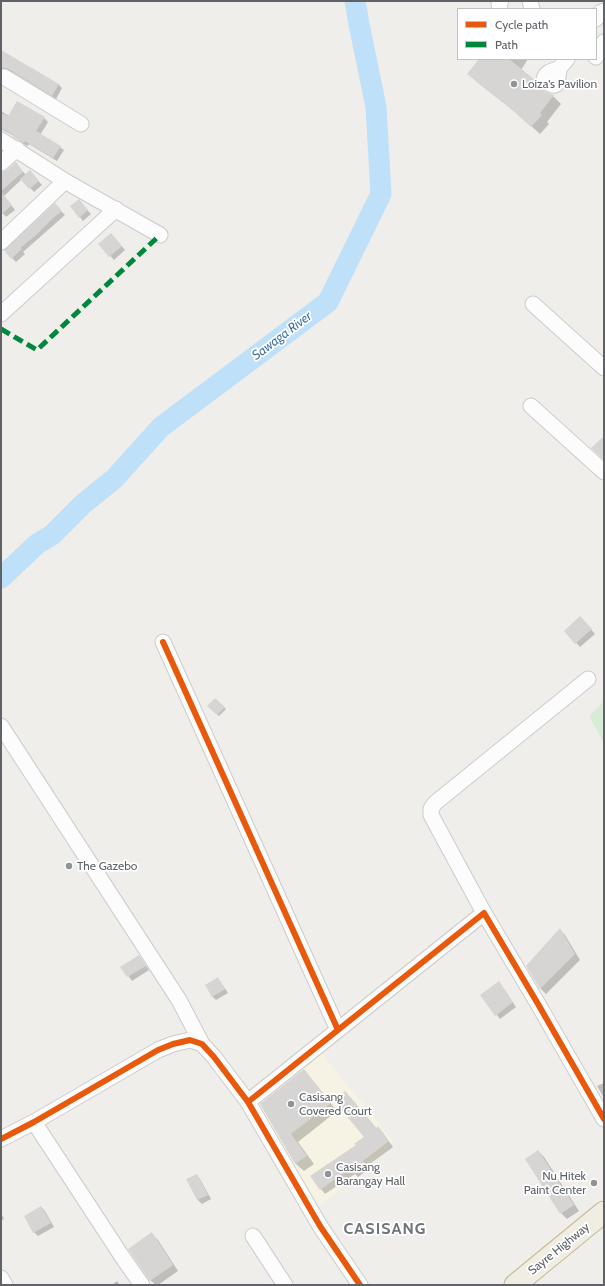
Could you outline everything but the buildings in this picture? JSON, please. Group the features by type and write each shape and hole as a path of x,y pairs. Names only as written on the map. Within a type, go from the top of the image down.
{"highway":[{"name":"Sayre Highway","path":"515,1285 604,1212"}],"street":[{"path":"597,18 604,10"},
{"path":"597,55 604,42"},
{"path":"1,77 4,77 81,124"},
{"path":"1,140 65,181 160,235"},
{"path":"1,164 17,149"},
{"path":"1,242 65,181"},
{"path":"1,314 116,209"},
{"path":"533,304 604,368"},
{"path":"531,406 604,472"},
{"path":"163,642 338,1030"},
{"path":"588,679 435,803 431,809 431,815 484,913 604,1119"},
{"path":"1,726 179,1000 202,1044 214,1057 248,1102 320,1226 360,1285"},
{"path":"248,1102 484,913"},
{"path":"1,1139 34,1122 158,1050 173,1044 190,1040 202,1044"},
{"path":"34,1122 142,1285"},
{"path":"253,1236 285,1285"},
{"path":"1,1278 5,1285"}],"shaded area":[{"path":"318,1049 393,1141 380,1156 316,1209 248,1102"}],"green space":[{"path":"604,701 604,743 589,716"}],"waterway":[{"name":"Sawaga River","path":"1,578 37,544 52,535 83,504 114,479 161,427 328,302 381,194 376,107 355,1"}],"marked path":[{"path":"1,329 37,350 160,235"}],"cycle path":[{"path":"163,642 338,1030"},
{"path":"248,1102 484,913 604,1119"},
{"path":"1,1139 34,1122 158,1050 173,1044 190,1040 202,1044 214,1057 248,1102 320,1226 360,1285"}],"place":[{"name":"Loiza's Pavilion","path":"514,84"},
{"name":"The Gazebo","path":"69,866"},
{"name":"Casisang Covered Court","path":"291,1104"},
{"name":"Casisang Barangay Hall","path":"328,1174"},
{"name":"Nu Hitek Paint Center","path":"594,1183"}],"district":[{"name":"CASISANG","path":"385,1229"}]}
